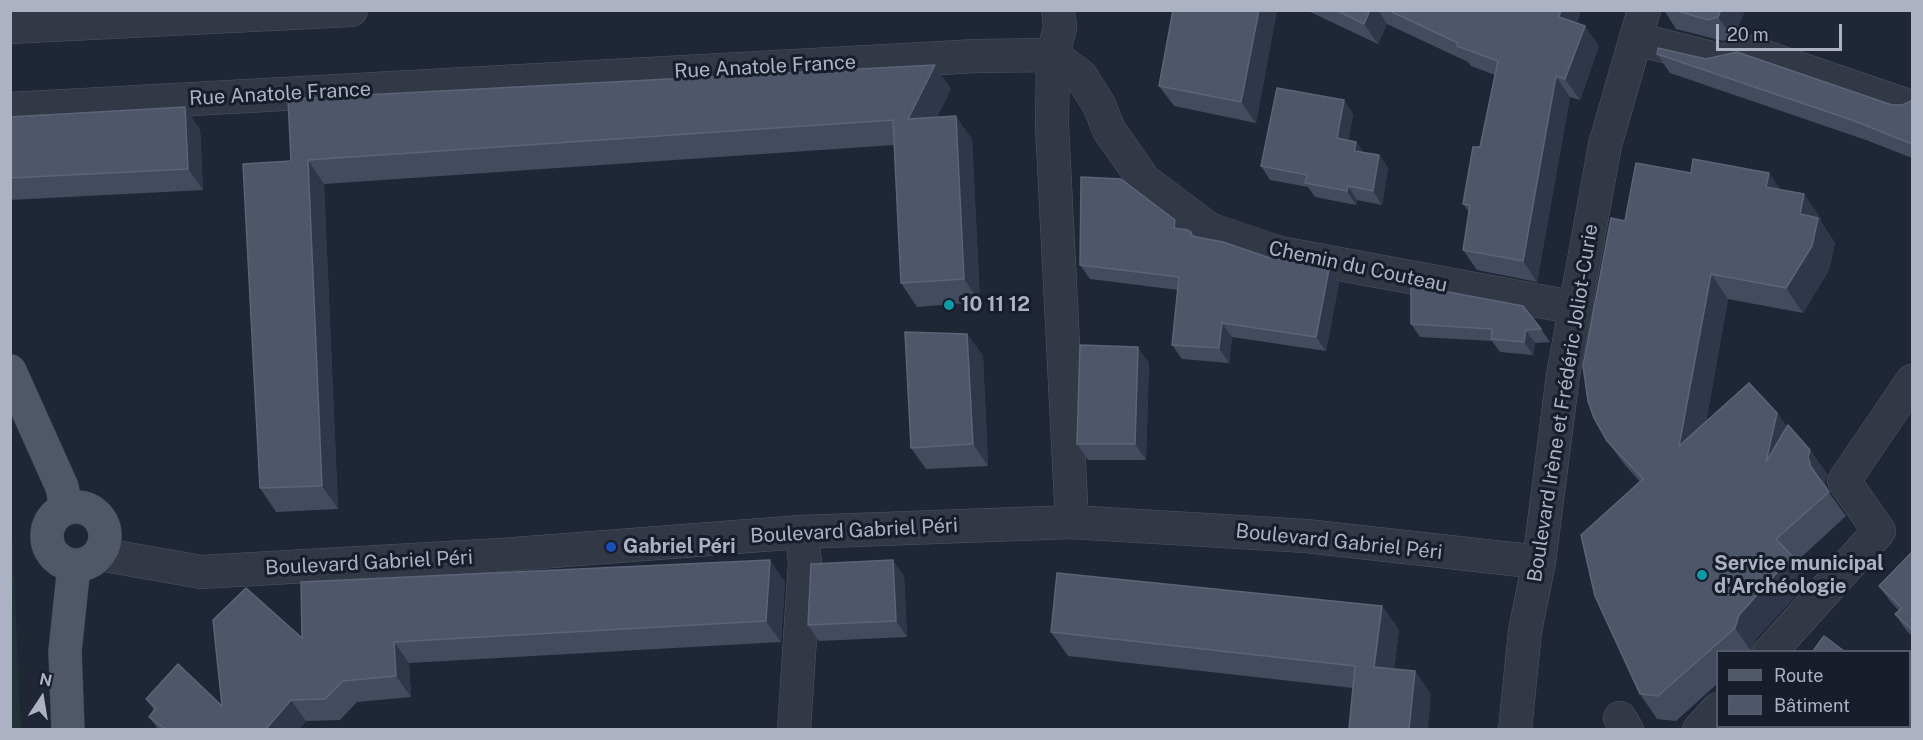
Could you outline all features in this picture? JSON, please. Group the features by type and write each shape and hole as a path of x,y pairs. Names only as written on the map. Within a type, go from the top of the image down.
{"main road":[{"path":"10,371 62,487 66,508"},
{"path":"68,729 65,651 86,560 105,540 104,527 97,516 84,507 66,508 49,521 46,539 57,558 86,560"}],"street":[{"path":"10,27 116,16 351,10"},
{"path":"1058,10 1060,27 1053,55 1052,125 1072,522"},
{"path":"1640,25 1724,61 1751,52 1912,107"},
{"name":"Boulevard Irène et Frédéric Joliot-Curie","path":"1515,729 1525,631 1539,562 1563,375 1605,145 1640,25"},
{"name":"Rue Anatole France","path":"10,108 965,56 1053,55"},
{"name":"Chemin du Couteau","path":"1053,55 1081,76 1099,105 1108,130 1144,180 1209,229 1280,253 1577,308"},
{"path":"1771,650 1880,531 1844,482 1912,381"},
{"name":"Boulevard Gabriel Péri","path":"86,560 201,572 501,555 801,532 1072,522 1306,536 1539,562"},
{"path":"794,729 805,562 801,532"},
{"path":"1699,729 1716,711"}],"shaded area":[{"path":"10,485 21,729 21,730 10,729"}],"building":[{"path":"1173,10 1259,10 1241,102 1159,86"},
{"path":"1336,10 1370,10 1364,24"},
{"path":"1388,10 1561,10 1559,17 1585,26 1565,79 1556,76 1523,261 1463,250 1470,205 1463,204 1473,147 1480,147 1498,61 1457,46 1458,43"},
{"path":"1674,10 1721,10 1718,17 1708,20"},
{"path":"1658,48 1706,59 1737,52 1892,105 1902,105 1912,101 1912,144 1852,120 1657,54"},
{"path":"935,65 908,119 956,116 964,279 901,283 893,120 308,160 322,486 260,488 243,164 291,161 288,99"},
{"path":"1277,88 1344,100 1337,138 1356,142 1354,151 1379,155 1373,191 1348,186 1347,191 1305,183 1307,175 1261,166"},
{"path":"185,107 188,169 10,178 10,117"},
{"path":"1693,159 1769,173 1766,187 1804,194 1800,214 1818,218 1812,246 1786,288 1711,274 1679,446 1749,383 1777,413 1766,462 1788,425 1810,450 1808,457 1811,467 1829,492 1776,539 1792,556 1739,615 1735,628 1658,696 1640,694 1595,596 1581,535 1643,479 1607,441 1594,418 1588,401 1583,366 1611,218 1625,221 1636,163 1691,173"},
{"path":"1081,177 1121,179 1175,220 1174,228 1188,230 1191,236 1223,242 1267,257 1329,269 1316,337 1222,323 1219,348 1172,345 1179,277 1080,265"},
{"path":"1411,285 1523,306 1541,329 1526,330 1524,342 1491,339 1492,329 1411,324"},
{"path":"905,332 967,334 973,444 911,448"},
{"path":"1080,345 1138,347 1135,444 1077,444"},
{"path":"1912,552 1912,630 1895,614 1902,608 1879,586"},
{"path":"770,560 766,621 394,642 396,676 343,681 325,699 291,700 266,729 165,729 149,717 156,708 146,699 178,664 222,706 213,620 246,588 302,638 301,582"},
{"path":"893,560 896,621 808,625 811,564"},
{"path":"1057,573 1382,606 1374,667 1415,671 1409,729 1349,729 1355,666 1051,632"},
{"path":"1824,636 1843,650 1814,650"},
{"path":"1912,704 1912,729 1864,728 1911,728"},
{"path":"1722,728 1844,728 1843,729"}],"place":[{"name":"10 11 12","path":"949,305"},
{"name":"Gabriel Péri","path":"611,547"},
{"name":"Service municipal d'Archéologie","path":"1702,575"}]}
